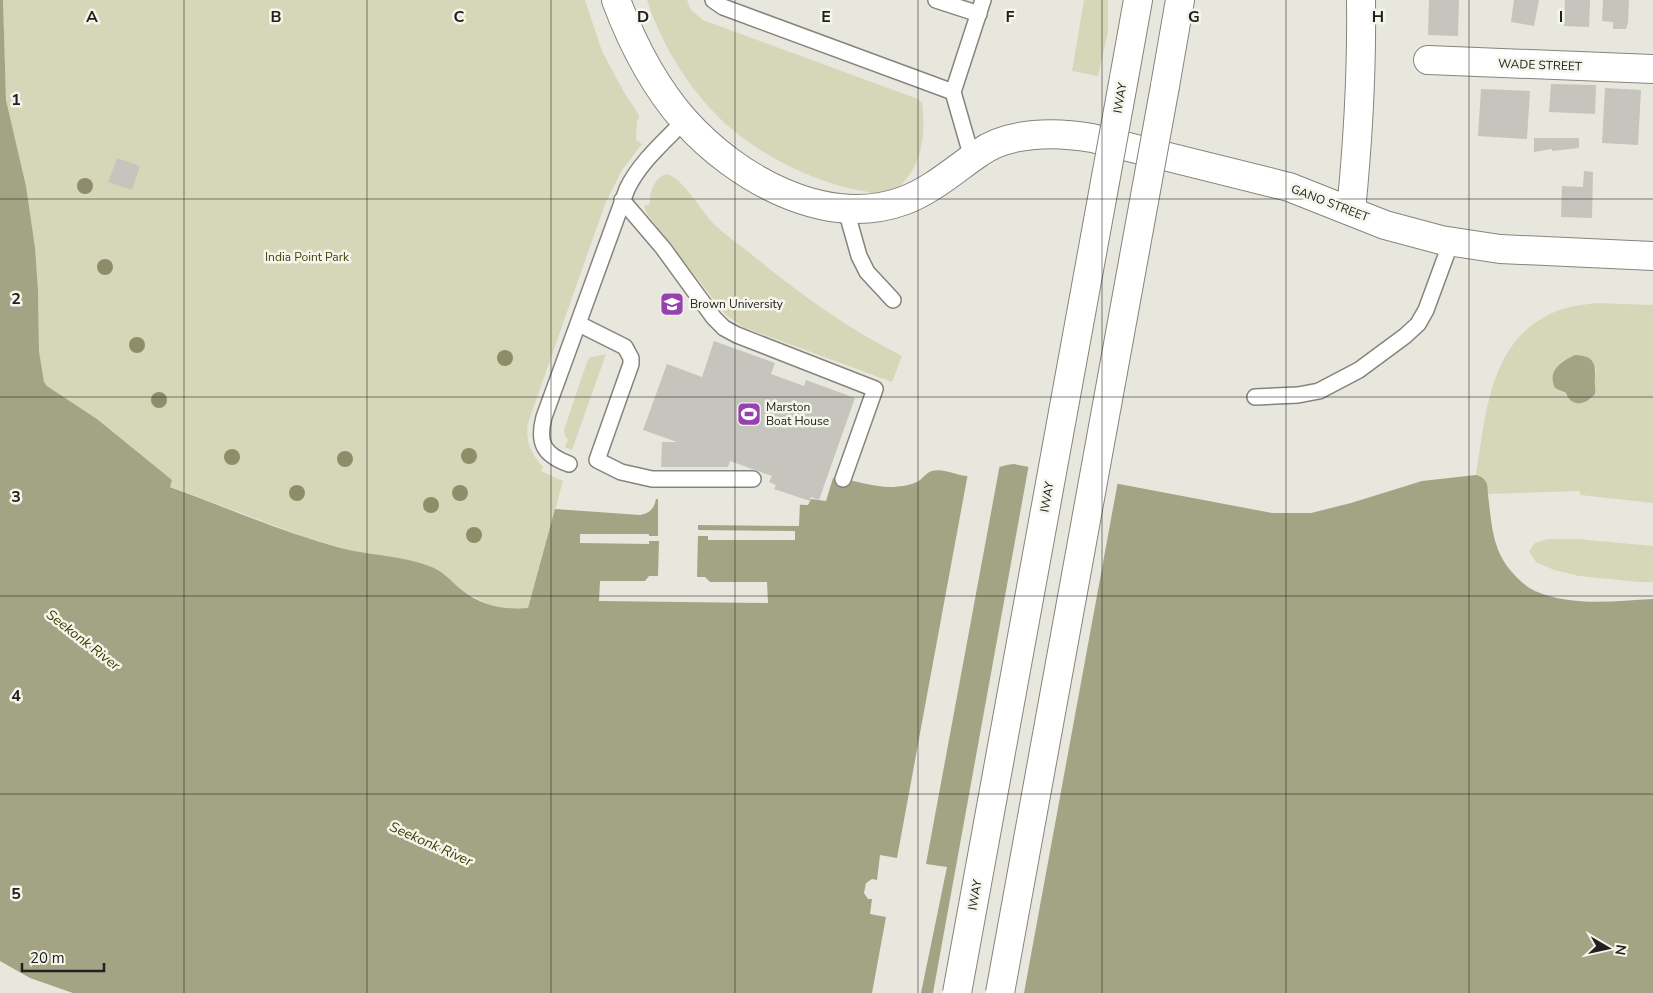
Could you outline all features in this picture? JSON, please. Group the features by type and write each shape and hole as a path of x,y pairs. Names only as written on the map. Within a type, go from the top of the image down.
{"main road":[{"name":"GANO STREET","path":"616,0 649,71 685,120 718,152 757,178 805,202 846,210 886,206 918,195 932,187 986,148 1009,140 1060,134 1092,138 1289,187 1385,225 1451,242 1520,250 1653,256"},
{"name":"IWAY","path":"957,993 1138,0"},
{"path":"1000,993 1180,0"},
{"path":"1351,211 1362,67 1361,0"},
{"name":"WADE STREET","path":"1428,60 1653,69"}],"lane":[{"path":"713,0 723,7 953,92"},
{"path":"936,0 981,7 953,92 972,158"},
{"path":"569,464 553,458 548,452 542,440 544,417 622,200 636,172 685,120"},
{"path":"622,200 662,248 714,318 724,328 737,335 875,389 843,479"},
{"path":"846,210 859,256 867,272 893,300"},
{"path":"1255,397 1298,395 1320,391 1359,370 1405,336 1418,324 1426,310 1451,242"},
{"path":"578,324 625,346 631,358 631,364 597,460 622,472 647,478 753,479"}],"green space":[{"name":"India Point Park","path":"3,0 585,0 602,51 625,94 639,115 636,140 642,144 622,170 605,204 528,423 528,441 532,452 543,467 541,471 563,481 528,608 501,608 488,604 464,592 449,579 389,557 366,555 307,538 169,486 172,480 97,419 47,386 44,382 39,351 38,290 26,186 6,100"},
{"path":"647,0 687,0 691,10 703,20 918,99 922,103 924,125 919,156 915,166 898,188 888,193 880,194 846,187 811,176 779,161 748,142 719,118 693,88 671,54"},
{"path":"1084,0 1108,0 1108,32 1098,76 1072,71"},
{"path":"666,174 679,181 718,228 782,279 860,333 902,356 892,382 743,327 725,314 647,214 644,206 650,204 653,186 658,179"},
{"path":"1595,303 1653,305 1653,503 1580,495 1580,491 1488,494 1485,482 1476,475 1488,403 1504,358 1517,339 1534,323 1562,309","holes":["1596,368 1595,394 1590,400 1561,392"]},
{"path":"606,354 572,450 565,447 568,440 564,430 587,362 589,358"},
{"path":"1548,539 1578,539 1653,546 1653,582 1579,576 1554,570 1536,562 1529,551 1535,543"}],"water":[{"name":"Seekonk River","path":"0,0 3,0 6,100 26,186 35,248 39,351 44,382 47,386 97,419 172,480 170,487 316,541 349,550 411,560 434,568 470,596 494,606 528,608 555,509 640,515 651,510 656,499 808,505 811,499 826,501 833,478 894,487 914,483 936,470 972,476 1014,464 1272,513 1311,513 1422,481 1476,475 1481,477 1487,484 1491,522 1497,548 1511,571 1528,587 1549,596 1578,601 1608,602 1653,599 1653,993 73,993 30,978 0,961"},
{"path":"1575,355 1589,358 1595,367 1595,394 1588,400 1580,403 1572,401 1566,393 1555,388 1553,382 1554,371 1557,367"}],"pier":[{"path":"1000,464 926,864 947,867 921,993 872,993 886,917 870,914 872,899 868,899 864,893 866,883 872,879 877,880 880,855 897,858 968,473"},
{"path":"1029,464 1118,481 1024,993 933,993"},
{"path":"658,497 800,502 799,526 698,525 698,530 795,531 795,540 708,540 708,536 698,536 697,577 705,577 710,582 767,582 768,603 599,601 600,581 645,581 649,576 658,576 659,541 649,541 649,544 580,543 580,534 649,534 649,536 658,536"}],"building":[{"path":"1429,0 1459,0 1458,36 1428,35"},
{"path":"1514,0 1539,0 1534,26 1511,22"},
{"path":"1565,0 1590,0 1589,27 1564,26"},
{"path":"1603,0 1629,0 1626,29 1613,29 1613,22 1602,21"},
{"path":"1551,84 1596,85 1595,114 1549,112"},
{"path":"1605,88 1641,90 1638,145 1602,143"},
{"path":"1481,89 1530,91 1527,139 1478,136"},
{"path":"1534,138 1579,138 1579,148 1534,152"},
{"path":"117,158 140,166 132,190 108,182"},
{"path":"1584,171 1593,172 1592,218 1561,217 1562,186 1583,187"},
{"name":"Marston Boat House","path":"714,341 775,363 771,374 804,386 806,380 855,398 819,500 811,497 810,501 774,489 776,485 769,482 772,476 730,461 728,467 661,467 662,442 677,442 643,430 667,364 702,377"}],"place":[{"name":"Brown University","path":"672,304"},
{"name":"Marston Boat House","path":"749,414"}]}
